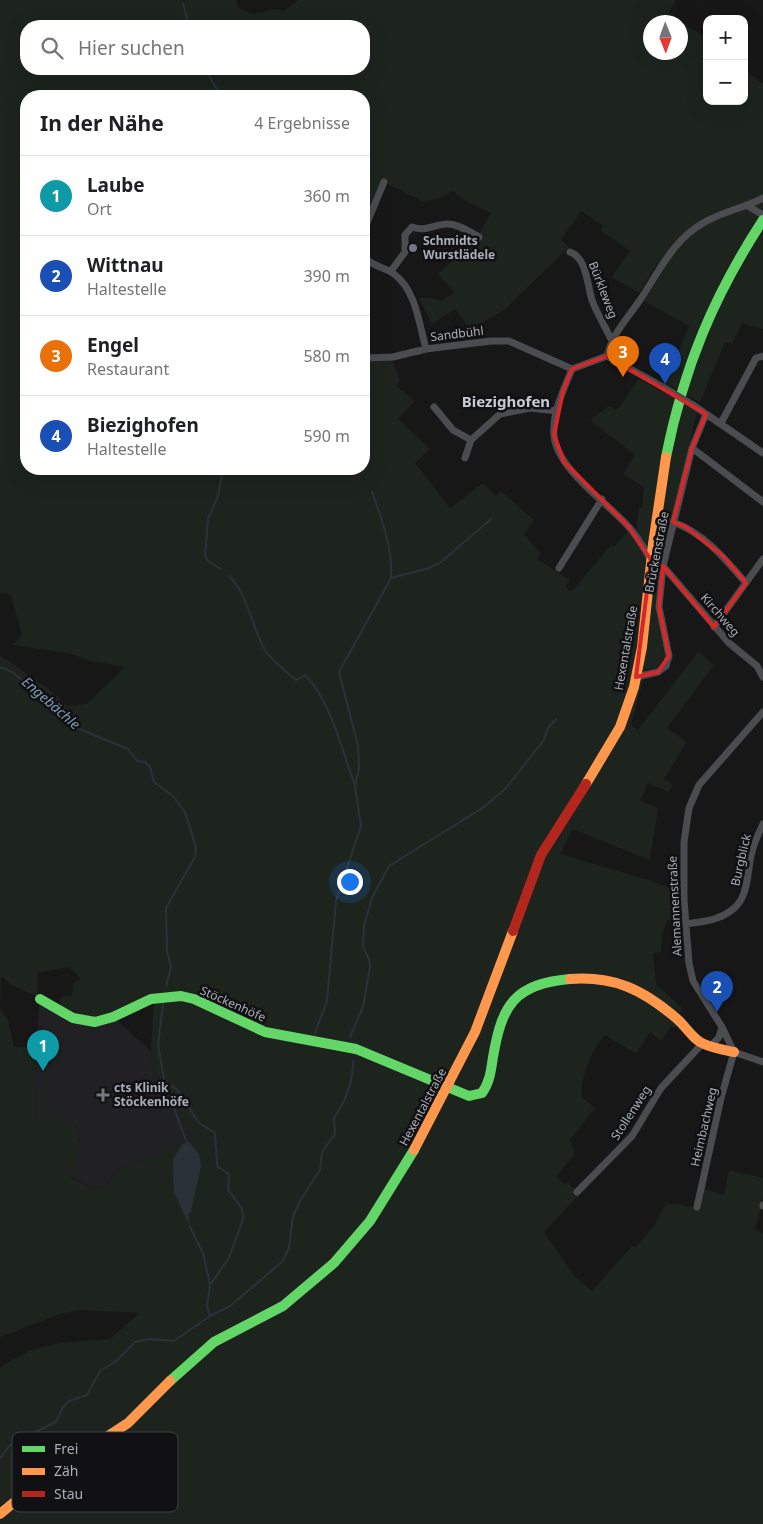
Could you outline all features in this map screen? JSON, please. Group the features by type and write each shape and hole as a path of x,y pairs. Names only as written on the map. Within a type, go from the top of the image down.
{"main road":[{"name":"Hexentalstraße","path":"115,1432 123,1427 197,1354 217,1340 272,1313 315,1281 341,1256 376,1211 425,1131 449,1086 492,993 538,861 560,819 620,728 636,678 668,437 688,370 720,290 732,266 763,220"},
{"name":"Stöckenhöfe","path":"40,999 73,1018 95,1022 112,1017 151,999 181,996 194,999 265,1032 356,1049 449,1086 469,1096 482,1093 491,1076 496,1038 507,1007 528,988 549,981 590,978 612,981 638,990 676,1018 707,1045"},
{"path":"707,1045 734,1052"},
{"name":"Hexentalstraße","path":"0,1514 12,1503"}],"street":[{"path":"370,216 384,182"},
{"path":"607,356 611,339 681,240 703,223 748,206 763,198"},
{"path":"748,206 763,215"},
{"path":"390,271 405,252 405,235 412,227 424,230 454,224 479,237"},
{"name":"Bürkleweg","path":"570,252 581,262 592,301 611,339"},
{"name":"Sandbühl","path":"370,261 390,271 405,283 410,292 426,349 491,341 509,341 572,369"},
{"path":"370,358 393,357 426,349"},
{"path":"651,560 629,526 570,470 560,456 554,435 557,410 572,369 607,356 663,387 721,423 763,453"},
{"path":"721,423 756,358 763,356"},
{"path":"434,407 454,430 471,440"},
{"path":"465,458 471,440 500,414 530,408 557,410"},
{"name":"Brückenstraße","path":"636,678 658,672 666,666 669,656 659,607 663,566 692,448 706,414"},
{"path":"692,448 763,502"},
{"path":"559,568 602,499"},
{"path":"673,522 686,527 723,556 746,583"},
{"path":"714,627 763,559"},
{"name":"Kirchweg","path":"663,566 714,627 742,655 757,666 763,676"},
{"name":"Alemannenstraße","path":"734,1052 722,1027 693,981 689,963 683,874 689,808 698,785 763,712"},
{"name":"Burgblick","path":"687,924 713,919 733,909 741,901 747,891 750,861 763,824"},
{"path":"707,1045 719,1037 722,1027"},
{"name":"Stollenweg","path":"578,1192 632,1136 661,1088 707,1045"},
{"path":"734,1052 763,1062"},
{"name":"Heimbachweg","path":"697,1207 721,1098 734,1052"}],"highlighted area":[{"path":"607,356 706,414 692,448 673,522 686,527 723,556 746,583 714,627 663,566 659,607 669,656 658,672 636,677 651,560 629,527 564,462 554,435 563,391 572,369"}],"shaded area":[{"path":"0,0 236,0 238,8 253,14 277,9 284,11 298,0 676,0 669,12 673,15 643,15 643,60 688,60 688,26 703,36 703,105 748,105 748,72 763,84 763,329 742,323 732,344 725,342 700,402 665,383 689,326 644,301 663,271 656,265 639,293 612,277 630,251 600,230 604,226 581,211 561,240 569,247 503,311 470,329 455,309 432,324 419,298 431,298 441,301 454,293 438,274 476,239 491,213 466,201 453,191 439,199 422,201 382,181 370,211 370,90 20,90 20,475 370,475 370,361 392,360 400,381 396,386 415,401 398,419 430,449 415,463 450,508 483,483 496,496 501,491 534,520 524,534 541,554 537,559 570,580 565,587 571,592 611,545 614,547 629,530 636,530 639,508 642,508 644,487 623,474 635,455 590,420 609,406 617,410 639,379 697,411 657,583 656,613 665,657 663,664 653,669 646,669 631,725 638,730 698,652 714,665 667,728 687,742 664,779 673,785 669,792 648,783 640,800 658,808 650,860 572,829 560,854 649,880 681,893 683,919 667,920 662,935 661,952 653,953 656,984 683,1009 673,1020 678,1024 675,1028 671,1026 661,1041 650,1032 636,1054 605,1035 596,1048 585,1072 582,1089 582,1097 595,1108 570,1140 575,1154 556,1176 565,1185 568,1182 579,1195 544,1232 575,1277 592,1291 632,1246 636,1247 654,1226 666,1203 701,1208 704,1189 724,1195 729,1170 763,1178 763,1198 755,1230 763,1233 763,1524 0,1524 0,1367 30,1350 60,1343 110,1339 139,1313 81,1310 63,1313 0,1337 0,1008 0,655 54,693 67,706 87,704 125,667 90,661 69,653 13,645 22,635 11,595 0,593","holes":["69,967 81,979 73,984 72,996 61,997 59,1011 101,1021 154,1000 150,1062 193,1139 118,1170 104,1186 93,1189 71,1177 79,1146 77,1132 68,1118 51,1118 35,1122 36,1047 14,1047 8,1020 0,1008 1,976 11,985 37,996 38,973"]},
{"name":"cts Klinik Stöckenhöfe","path":"40,999 59,1011 113,1017 150,1050 150,1062 194,1139 118,1170 104,1186 93,1189 71,1176 80,1141 76,1127 67,1118 35,1123 34,1069"},
{"path":"189,1142 199,1154 201,1166 191,1211 188,1214 190,1227 174,1192 173,1160 182,1144"}],"waterway":[{"path":"183,4 187,20"},
{"path":"209,75 217,90"},
{"path":"221,569 208,561 205,556 208,519 218,496 222,475"},
{"path":"314,1035 327,1001 336,901 361,826 355,786 359,768 358,746 339,672 391,578 389,545 372,492"},
{"path":"391,578 429,568 441,562 491,519"},
{"path":"229,576 241,593 260,641 268,654 296,680 305,675 322,698 335,727 355,785"},
{"name":"Engebächle","path":"0,667 17,676 56,709 65,712 77,728 128,749 137,761 145,762 150,767 154,782 173,796 185,812 196,847 195,857 166,908 167,951 171,967 166,986"},
{"path":"350,1037 363,1007 370,967 369,959 363,947 364,925 373,896 389,866 484,807 505,789 544,740 548,728 556,719"},
{"name":"Engebächle","path":"35,1432 56,1422 63,1407 69,1401 87,1395 100,1371 115,1362 135,1342 149,1339 174,1341 210,1316 207,1306 210,1285 229,1258 243,1219 242,1209 228,1190 229,1174 218,1167 215,1133 199,1123 179,1092 164,1079 158,1045 163,1003"},
{"path":"210,1316 230,1306 282,1262 289,1248 293,1216 300,1201 320,1170 322,1152 335,1134 334,1118 348,1091 352,1077 353,1061"},
{"path":"164,1079 175,1110"},
{"path":"175,1111 187,1143"},
{"path":"190,1227 203,1253 210,1285"},
{"name":"Engebächle","path":"0,1458 12,1443"}],"traffic: fast":[{"path":"666,457 682,393 702,334 729,277 763,220"},
{"path":"40,999 73,1018 95,1022 113,1017 151,999 181,996 194,999 265,1032 356,1049 469,1096 482,1093 487,1085 501,1024 514,1000 523,992 536,986 570,979"},
{"path":"170,1381 214,1342 283,1306 334,1263 370,1221 414,1150"}],"traffic: slow":[{"path":"586,784 620,727 634,687 642,647 653,544 666,457"},
{"path":"414,1150 475,1032 513,931"},
{"path":"570,979 600,980 627,986 663,1008 700,1042 715,1048 734,1052"},
{"path":"114,1432 128,1423 170,1381"},
{"path":"0,1514 12,1504"}],"traffic: jam":[{"path":"513,931 541,855 586,784"}],"place":[{"name":"Schmidts Wurstlädele","path":"413,248"},
{"name":"Engel","path":"623,377"},
{"name":"Biezighofen","path":"665,384"},
{"name":"Wittnau","path":"717,1012"},
{"name":"Laube","path":"43,1071"},
{"name":"cts Klinik Stöckenhöfe","path":"103,1095"}],"district":[{"name":"Biezighofen","path":"506,402"}]}
